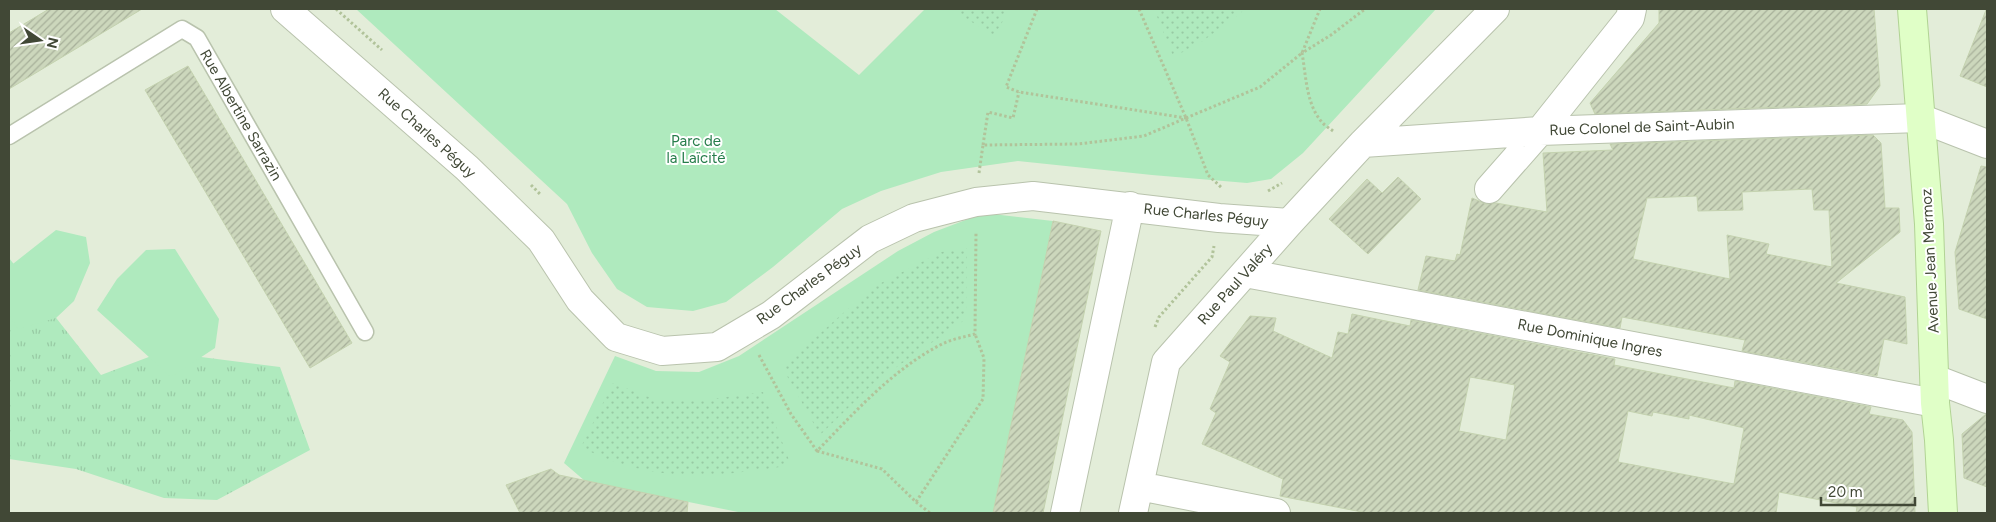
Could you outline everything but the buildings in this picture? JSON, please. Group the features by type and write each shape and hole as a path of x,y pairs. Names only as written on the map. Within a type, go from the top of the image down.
{"street":[{"name":"Rue Charles Péguy","path":"285,9 467,168 541,240 580,300 616,337 662,351 717,347 771,315 870,239 914,218 976,202 1033,196 1219,218 1289,223"},
{"name":"Rue Paul Valéry","path":"1133,513 1166,362 1289,223 1363,143 1494,9"},
{"path":"1489,188 1540,131 1630,18 1632,9"},
{"name":"Avenue Jean Mermoz","path":"1912,9 1929,224 1935,391 1943,513"},
{"path":"1920,118 1987,144"},
{"name":"Rue Colonel de Saint-Aubin","path":"1363,143 1540,131 1920,118"},
{"path":"1065,513 1130,206"},
{"name":"Rue Dominique Ingres","path":"1245,272 1987,400"},
{"path":"1138,486 1276,513"}],"lane":[{"name":"Rue Albertine Sarrazin","path":"9,136 182,30 197,38 365,332"}],"path":[{"path":"336,9 387,55"},
{"path":"1139,9 1186,118 1208,176 1224,190 1214,189"},
{"path":"1320,9 1302,53 1308,92 1313,106 1320,121 1334,132"},
{"path":"1186,118 1260,87 1302,53 1331,35 1365,9"},
{"path":"983,145 988,112 1013,118 1019,92"},
{"path":"970,176 988,172"},
{"path":"529,184 547,202"},
{"path":"916,502 983,399 984,358 975,334"},
{"path":"817,451 882,469 930,513"}],"shaded area":[{"path":"9,9 1987,9 1987,513 9,513"}],"green space":[{"name":"Parc de la Laïcité","path":"356,9 775,9 859,75 925,9 1436,9 1303,153 1271,179 1247,183 1018,161 941,172 881,191 842,209 773,267 726,302 693,311 647,307 617,289 592,253 567,204"},
{"path":"951,9 1010,9 994,36"},
{"path":"1154,9 1244,9 1240,14 1193,48 1173,56"},
{"path":"984,213 1053,221 993,513 743,513 585,481 564,463 615,356 656,371 699,372 739,356 898,251 934,232"},
{"path":"56,230 86,237 90,263 74,301 56,318 18,329 9,315 9,267"},
{"path":"967,248 966,319 875,382 820,435 782,367 879,284 941,252"},
{"path":"175,249 219,319 215,348 171,377 97,310 117,279 146,250"},
{"path":"9,258 101,375 162,352 280,367 310,450 217,500 164,498 76,469 9,459"},
{"path":"613,383 654,399 704,400 763,392 791,465 736,473 684,475 633,467 607,459 581,447"}]}
